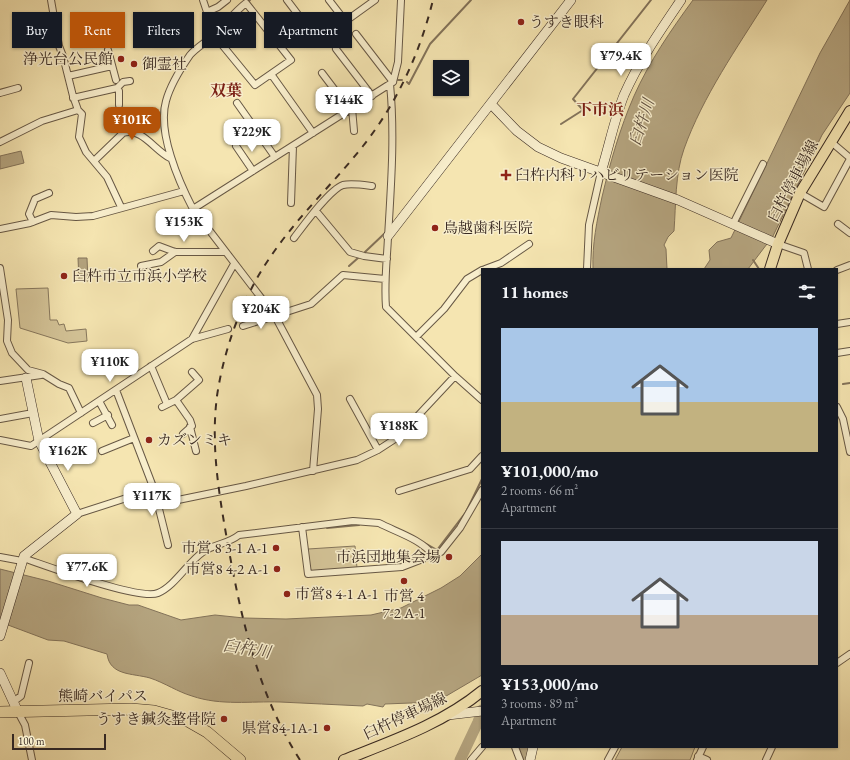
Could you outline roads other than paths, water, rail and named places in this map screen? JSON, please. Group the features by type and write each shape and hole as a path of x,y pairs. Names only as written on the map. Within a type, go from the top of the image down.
{"highway":[{"name":"熊崎バイパス","path":"0,712 16,707 131,709 171,715 207,732 240,760"}],"main road":[{"name":"臼杵停車場線","path":"770,268 774,242 830,141 849,113"},
{"name":"臼杵停車場線","path":"344,760 399,738 447,715 479,693"}],"street":[{"path":"51,0 59,46 73,98 78,110 82,114 79,137 86,152 107,177 121,207"},
{"path":"203,0 207,12 228,0"},
{"path":"287,0 296,12"},
{"path":"329,0 338,12"},
{"path":"352,17 374,0"},
{"path":"401,0 398,62 392,83 392,164 385,278 386,307 417,336 455,376 481,399"},
{"path":"588,268 589,225 604,174 623,97 637,67 681,0"},
{"path":"388,236 570,1"},
{"path":"234,12 246,3 253,12"},
{"path":"225,48 255,85 291,60 256,16"},
{"path":"356,34 392,83"},
{"path":"202,45 191,54 166,100 165,124 170,158 193,209 274,316 317,395 318,410 313,471"},
{"path":"336,49 372,96"},
{"path":"108,50 116,80"},
{"path":"68,76 112,66"},
{"path":"271,74 313,133"},
{"path":"322,74 351,109 354,131"},
{"path":"73,98 117,88 123,82 130,81"},
{"path":"193,209 392,83"},
{"path":"0,93 18,88"},
{"path":"117,88 119,91 119,104"},
{"path":"237,103 275,157"},
{"path":"490,104 517,131 538,147 604,174 678,200 774,242 804,253 808,268"},
{"path":"0,142 42,121 78,110"},
{"path":"94,161 123,134 128,132 139,134 170,158"},
{"path":"800,193 824,207 850,159 830,141"},
{"path":"236,146 253,171"},
{"path":"291,203 293,146"},
{"path":"734,224 763,164"},
{"path":"294,238 316,210 337,189 344,185 372,186"},
{"path":"0,229 33,222 51,215 76,217 93,216 121,207 150,201 184,191"},
{"path":"33,222 29,214 35,199 49,192"},
{"path":"316,210 350,252 364,256 387,259"},
{"path":"838,224 850,233"},
{"path":"487,268 501,262 529,244"},
{"path":"153,251 159,246 175,252 225,252"},
{"path":"141,266 161,262 175,252"},
{"path":"192,339 234,264"},
{"path":"838,270 850,265"},
{"path":"0,268 8,320 9,347 28,370 42,374 69,388 81,413"},
{"path":"417,336 444,309 467,279 481,271"},
{"path":"243,326 311,304 343,274 385,278"},
{"path":"838,324 850,322"},
{"path":"0,440 31,446 192,339 228,329"},
{"path":"838,353 850,351"},
{"path":"152,366 165,406 176,400 200,380 192,372"},
{"path":"0,381 26,378 42,374"},
{"path":"0,636 22,561 29,550 77,514 145,492 155,492 163,497 178,500 357,460 378,450 398,437 455,376"},
{"path":"26,378 39,441 77,514"},
{"path":"116,390 155,492"},
{"path":"350,399 378,450"},
{"path":"176,400 190,420 190,427 196,451"},
{"path":"99,401 108,415 112,425"},
{"path":"838,409 843,419 850,452"},
{"path":"0,419 33,413"},
{"path":"93,423 108,415"},
{"path":"183,434 190,427"},
{"path":"102,451 134,438"},
{"path":"399,491 480,465"},
{"path":"302,527 308,574 402,567 441,552 451,541 470,514 481,492"},
{"path":"163,497 158,502 158,506 168,545"},
{"path":"0,558 22,561 138,594 154,594 164,589 202,553 214,546 232,541 239,535 352,521 379,523 423,546 433,555"},
{"path":"838,662 850,654"},
{"path":"16,707 21,696 29,663"},
{"path":"0,673 25,725 32,760"},
{"path":"447,715 479,711"},
{"path":"471,760 481,748"},
{"path":"515,748 520,760"},
{"path":"608,760 614,748"},
{"path":"702,748 697,758 707,760"},
{"path":"766,760 772,748"}],"water":[{"name":"臼杵川","path":"693,0 767,0 711,91 684,149 677,179 674,231 668,237 664,245 666,249 667,268 593,268 594,242 602,197 624,120 640,83 653,59"},
{"path":"850,0 850,93 822,135 773,236 749,268 705,268 710,260 709,250 717,242 731,238 820,53"},
{"path":"21,151 24,163 0,169 0,156"},
{"path":"78,258 87,258 88,281 79,281"},
{"name":"臼杵川","path":"481,555 481,676 436,702 385,704 383,707 367,704 363,706 280,702 225,702 203,699 187,694 150,678 117,670 112,666 107,654 64,641 48,640 0,622 0,569 48,581 102,598 129,605 138,605 181,620 215,615 244,618 286,619 371,615 401,608 441,588 460,576"}],"waterway":[{"path":"407,82 409,84 430,44 471,0"},
{"path":"561,124 583,110 573,99 651,0"},
{"path":"365,252 385,233"},
{"path":"349,266 358,258"},
{"path":"753,260 758,268"},
{"path":"843,384 850,383"},
{"path":"423,542 437,550 466,512 481,481"},
{"path":"327,528 359,525"},
{"path":"460,760 481,713"},
{"path":"521,748 527,760"}],"railway":[{"path":"300,760 285,734 261,679 237,593 223,517 216,465 215,414 220,378 236,323 243,305 261,272 281,241 340,174 375,130 397,95 406,77 428,20 433,0"}],"place":[{"name":"うすき眼科","path":"521,22"},
{"name":"浄光台公民館","path":"121,59"},
{"name":"御霊社","path":"134,64"},
{"name":"臼杵内科リハビリテーション医院","path":"506,175"},
{"name":"鳥越歯科医院","path":"435,228"},
{"name":"臼杵市立市浜小学校","path":"64,276"},
{"name":"カズンミキ","path":"149,440"},
{"name":"市営 8 3-1 A-1","path":"276,548"},
{"name":"市浜団地集会場","path":"449,557"},
{"name":"市営8 4-2 A-1","path":"277,569"},
{"name":"市営 4 7-2 A-1","path":"404,581"},
{"name":"市営8 4-1 A-1","path":"287,594"},
{"name":"うすき鍼灸整骨院","path":"224,719"},
{"name":"県営84-1A-1","path":"327,728"}],"district":[{"name":"双葉","path":"226,90"},
{"name":"下市浜","path":"600,109"}]}
